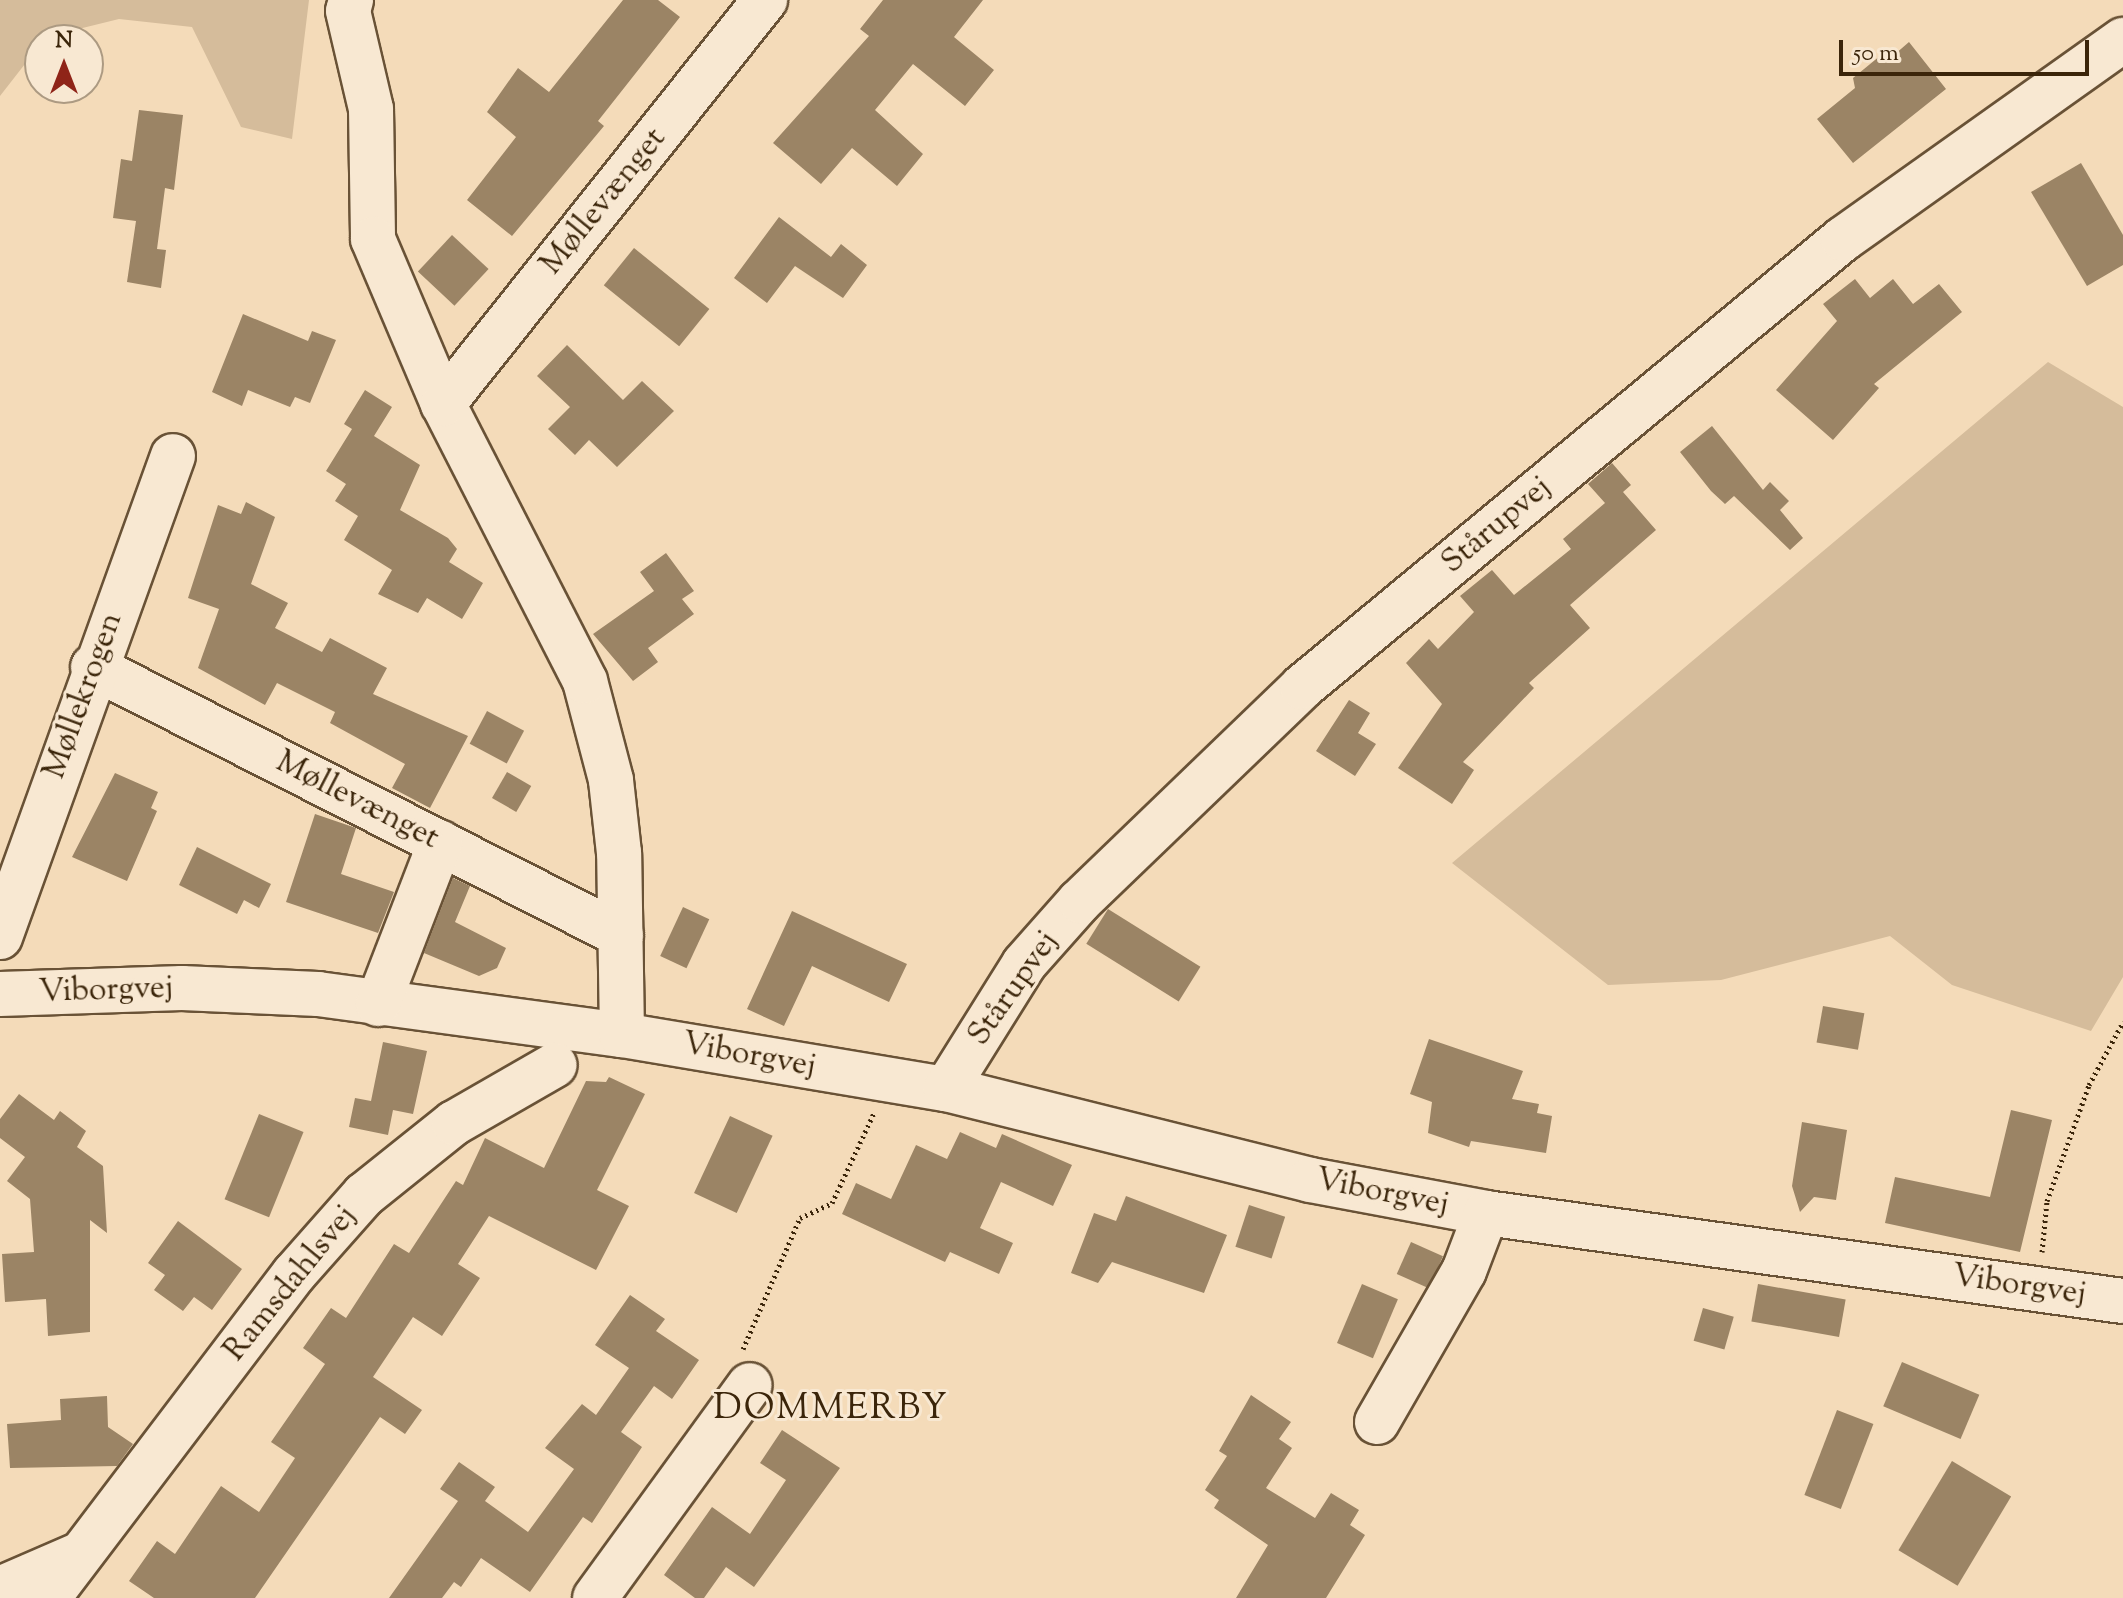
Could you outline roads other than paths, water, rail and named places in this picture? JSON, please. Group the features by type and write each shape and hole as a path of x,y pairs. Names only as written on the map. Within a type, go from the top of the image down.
{"street":[{"path":"351,0 348,11 371,109 373,239 443,404 585,681 611,780 621,935 622,1035"},
{"name":"Møllevænget","path":"443,404 765,0"},
{"name":"Stårupvej","path":"946,1089 1024,964 1080,901 1302,687 1843,239 2123,40"},
{"name":"Møllekrogen","path":"0,937 93,667 173,456"},
{"name":"Møllevænget","path":"93,667 621,935"},
{"path":"378,1004 440,843"},
{"name":"Viborgvej","path":"0,994 182,988 318,994 622,1035 946,1089 1310,1180 1486,1213 2123,1301"},
{"name":"Ramsdahlsvej","path":"48,1598 76,1556 124,1502 294,1274 364,1195 442,1131 555,1065"},
{"name":"Viborgvej","path":"1377,1422 1464,1271 1486,1213"},
{"path":"595,1598 750,1385"},
{"name":"Ramsdahlsvej","path":"0,1589 76,1556"}],"district":[{"name":"DOMMERBY","path":"831,1410"}]}
